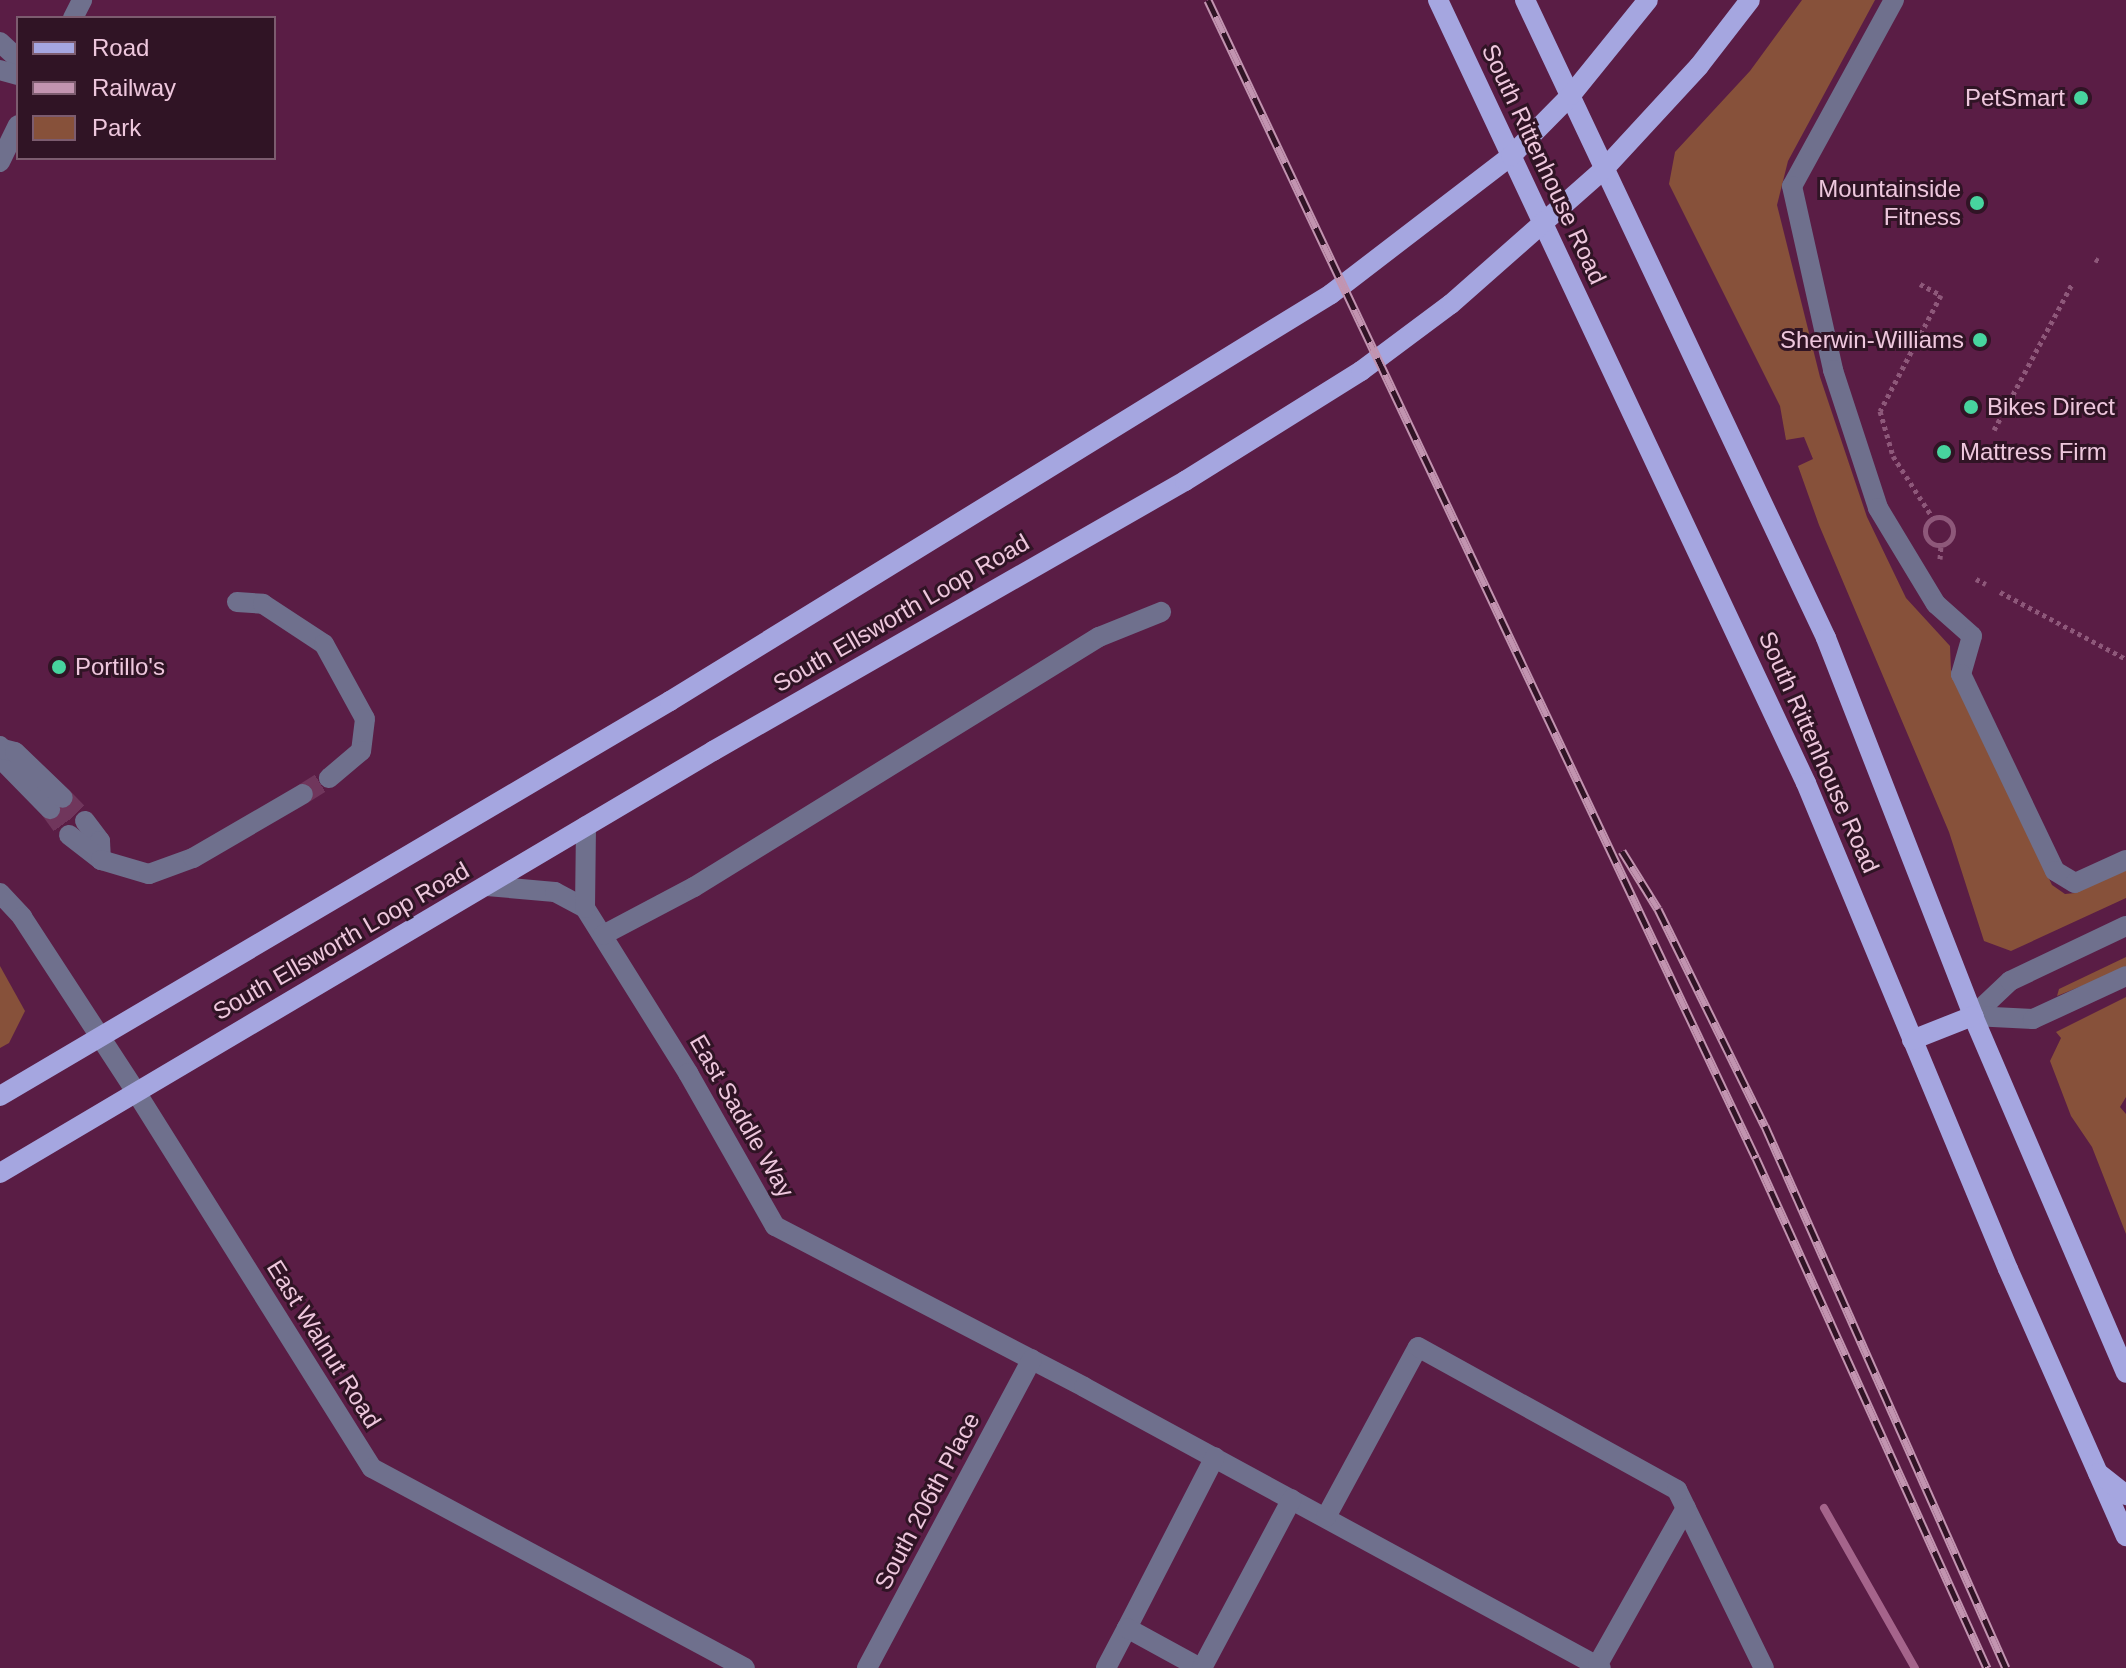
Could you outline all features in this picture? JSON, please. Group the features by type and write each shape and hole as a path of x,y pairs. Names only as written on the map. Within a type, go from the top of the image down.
{"main road":[{"name":"South Rittenhouse Road","path":"1438,0 1806,783 2094,1471 2126,1536"},
{"name":"South Rittenhouse Road","path":"1525,0 1826,638 1973,1016 2126,1373"},
{"name":"South Ellsworth Loop Road","path":"0,1096 670,701 1258,343 1423,228 1511,156 1571,95 1648,0"},
{"name":"South Ellsworth Loop Road","path":"0,1173 586,826 1299,412 1451,304 1543,226 1604,169 1699,66 1750,0"},
{"path":"1912,1040 1973,1016"},
{"path":"2094,1471 2126,1495"}],"street":[{"path":"1894,0 1792,186 1833,370 1878,508 1936,604 1972,636 1961,674 2055,871 2075,883 2126,860"},
{"path":"0,42 16,57"},
{"path":"0,162 16,129"},
{"path":"237,602 263,604 324,644 365,719 361,751 329,778"},
{"path":"603,935 694,887 1099,637 1161,612"},
{"path":"1,748 15,752 56,804"},
{"path":"77,828 100,841 101,860 149,874 193,858 303,794"},
{"path":"487,886 555,892 585,908 586,826"},
{"name":"East Walnut Road","path":"0,893 22,917 136,1092 372,1468 745,1668"},
{"name":"East Saddle Way","path":"585,908 775,1226 1032,1359 1599,1666"},
{"path":"1973,1016 2010,981 2126,926"},
{"path":"1973,1016 2033,1019 2126,976"},
{"path":"1326,1517 1418,1347 1677,1490 1764,1668"},
{"name":"South 206th Place","path":"867,1668 1032,1359"},
{"path":"1106,1668 1215,1457"},
{"path":"1127,1628 1201,1668 1292,1499"},
{"path":"1599,1666 1686,1508"}],"path":[{"path":"1920,284 1941,295 1880,411 1893,456 1933,518"},
{"path":"1994,430 2072,284"},
{"path":"1933,518 1947,516 1954,534 1941,545 1940,559"},
{"path":"1933,518 1925,535 1941,545"},
{"path":"1976,579 1986,584"},
{"path":"2000,592 2126,659"}],"green space":[{"path":"1802,0 1875,0 1788,161 1777,205 1820,377 1867,517 1906,598 1950,646 1951,671 2052,885 2065,894 2075,893 2126,869 2126,898 2011,951 1984,941 1949,832 1819,525 1798,466 1813,459 1804,437 1786,440 1780,406 1669,184 1675,152 1750,71"},
{"path":"2126,957 2126,968 2057,996 2059,989"},
{"path":"0,966 25,1011 9,1043 0,1048"},
{"path":"2126,997 2126,1097 2120,1107 2126,1114 2126,1234 2092,1147 2071,1116 2050,1061 2061,1038 2056,1032"}],"waterway":[{"path":"1824,1508 1915,1668"}],"tunnel":[{"path":"303,794 329,778"},
{"path":"63,798 85,821"},
{"path":"50,809 69,835"}],"railway":[{"path":"1208,0 1756,1158 1987,1668"},
{"path":"1622,851 1658,909 1765,1126 2006,1668"}],"place":[{"name":"PetSmart","path":"2081,98"},
{"name":"Mountainside Fitness","path":"1977,203"},
{"name":"Sherwin-Williams","path":"1980,340"},
{"name":"Bikes Direct","path":"1971,407"},
{"name":"Mattress Firm","path":"1944,452"},
{"name":"Portillo's","path":"59,667"}]}
